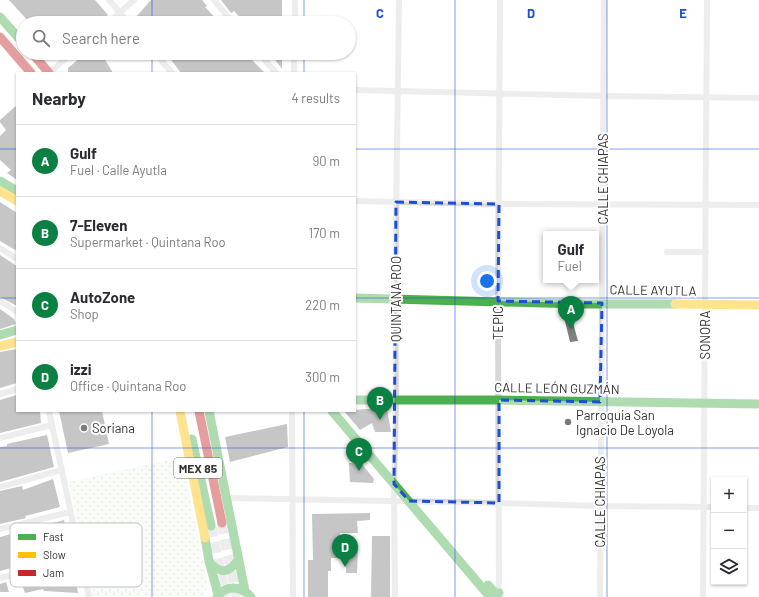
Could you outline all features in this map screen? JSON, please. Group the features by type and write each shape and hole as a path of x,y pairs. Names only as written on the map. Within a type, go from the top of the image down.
{"main road":[{"path":"0,17 16,35"},
{"path":"0,37 16,56"},
{"path":"20,60 30,72"},
{"path":"38,60 48,72"},
{"path":"0,181 16,190"},
{"path":"0,191 16,200"},
{"name":"CALLE AYUTLA","path":"356,298 580,304 759,305"},
{"path":"16,330 1,335 2,345 16,342"},
{"name":"CALLE LEÓN GUZMÁN","path":"356,400 499,400 759,404"},
{"path":"180,412 215,596 229,588 240,588 248,594"},
{"name":"MEX 85","path":"185,412 211,526"},
{"name":"MEX 85","path":"199,412 222,523"},
{"path":"209,412 228,498 239,559 248,594"},
{"path":"333,412 490,597"},
{"path":"209,561 216,569 224,571 231,569 239,559"},
{"path":"464,565 472,567 495,594 500,595"}],"street":[{"path":"109,0 123,16"},
{"path":"116,16 134,0"},
{"path":"214,0 227,16"},
{"path":"294,16 295,0"},
{"name":"QUINTANA ROO","path":"395,597 395,299 399,0"},
{"name":"TEPIC","path":"500,0 498,301 500,595"},
{"name":"CALLE CHIAPAS","path":"600,597 600,402 604,0"},
{"name":"SONORA","path":"703,597 707,0"},
{"path":"50,72 64,60"},
{"path":"161,60 171,72"},
{"path":"265,60 275,72"},
{"path":"294,60 294,72"},
{"path":"356,90 759,98"},
{"path":"356,201 499,204 759,205"},
{"path":"0,248 16,258"},
{"path":"667,252 706,252"},
{"path":"0,302 16,311"},
{"path":"0,394 16,389"},
{"path":"49,412 72,523"},
{"path":"292,412 294,499 293,597"},
{"path":"0,438 52,424"},
{"path":"0,487 61,470"},
{"path":"228,498 711,507"},
{"path":"747,508 759,508"},
{"path":"25,523 70,512"},
{"path":"0,529 10,527"},
{"path":"0,578 10,575"},
{"path":"87,587 89,597"}],"highlighted area":[{"path":"396,202 499,204 498,301 602,303 600,402 499,400 499,503 409,501 394,484"}],"shaded area":[{"path":"182,457 208,588 201,597 91,596 89,587 142,587 142,523 77,523 69,482"}],"building":[{"path":"9,0 95,0 108,15 107,16 24,16"},
{"path":"151,0 202,0 207,6 205,7 213,16 137,16"},
{"path":"221,0 282,0 282,16 239,16 234,11 231,13"},
{"path":"78,60 105,60 112,72 68,72 68,68"},
{"path":"171,60 252,60 264,72 180,72"},
{"path":"275,60 282,60 282,69"},
{"path":"16,106 16,179 7,173 11,170 0,160 0,136 6,130 0,120"},
{"path":"0,202 16,212 16,250 0,241"},
{"path":"0,255 16,265 16,305 0,297"},
{"path":"0,309 14,319 16,324 0,329"},
{"path":"571,315 578,341 570,342 564,317"},
{"path":"16,349 16,383 0,388 0,352"},
{"path":"16,395 16,412 40,412 41,423 0,433 0,400"},
{"path":"387,409 391,432 375,432 372,423 360,430 345,412 356,412 356,410"},
{"name":"Soriana","path":"59,412 102,412 109,444 68,453"},
{"path":"287,424 288,447 230,462 225,437"},
{"path":"47,435 54,467 0,482 0,447"},
{"path":"349,463 361,463 374,479 373,483 350,482"},
{"path":"53,479 60,507 25,516 26,518 0,524 0,491 22,486 23,490"},
{"path":"370,513 370,520 357,521 358,533 340,533 340,548 358,548 357,573 346,573 346,558 331,558 331,571 328,571 328,597 308,597 308,560 313,560 312,514"},
{"path":"64,520 65,523 53,523"},
{"path":"10,534 10,568 0,571 0,537"},
{"path":"372,536 390,536 390,597 371,597"},
{"path":"6,582 9,592 0,592 0,584"},
{"path":"23,587 77,587 78,593 44,591 43,589 25,593"}],"tunnel":[{"path":"222,523 237,597"},
{"path":"211,526 225,597"}],"traffic: fast":[{"path":"0,17 16,35"},
{"path":"0,181 16,190"},
{"path":"356,298 580,304 675,304"},
{"path":"0,335 16,330"},
{"path":"356,400 499,400 759,404"},
{"path":"209,412 245,591"},
{"path":"333,412 490,597"},
{"path":"192,439 211,526"},
{"path":"205,538 209,561 218,594"},
{"path":"209,562 217,569 225,571 232,567 239,559"},
{"path":"488,585 495,593 499,593"},
{"path":"217,597 229,588 243,591 251,597"}],"traffic: slow":[{"path":"0,191 16,200"},
{"path":"675,304 759,305"},
{"path":"0,346 16,342"},
{"path":"180,412 205,538"}],"traffic: jam":[{"path":"0,37 16,56"},
{"path":"20,60 30,72"},
{"path":"38,60 48,72"},
{"path":"199,412 222,523"}],"place":[{"name":"Gulf","path":"571,329"},
{"name":"7-Eleven","path":"380,420"},
{"name":"Parroquia San Ignacio De Loyola","path":"568,422"},
{"name":"Soriana","path":"84,428"},
{"name":"AutoZone","path":"359,471"},
{"name":"izzi","path":"345,567"}]}
